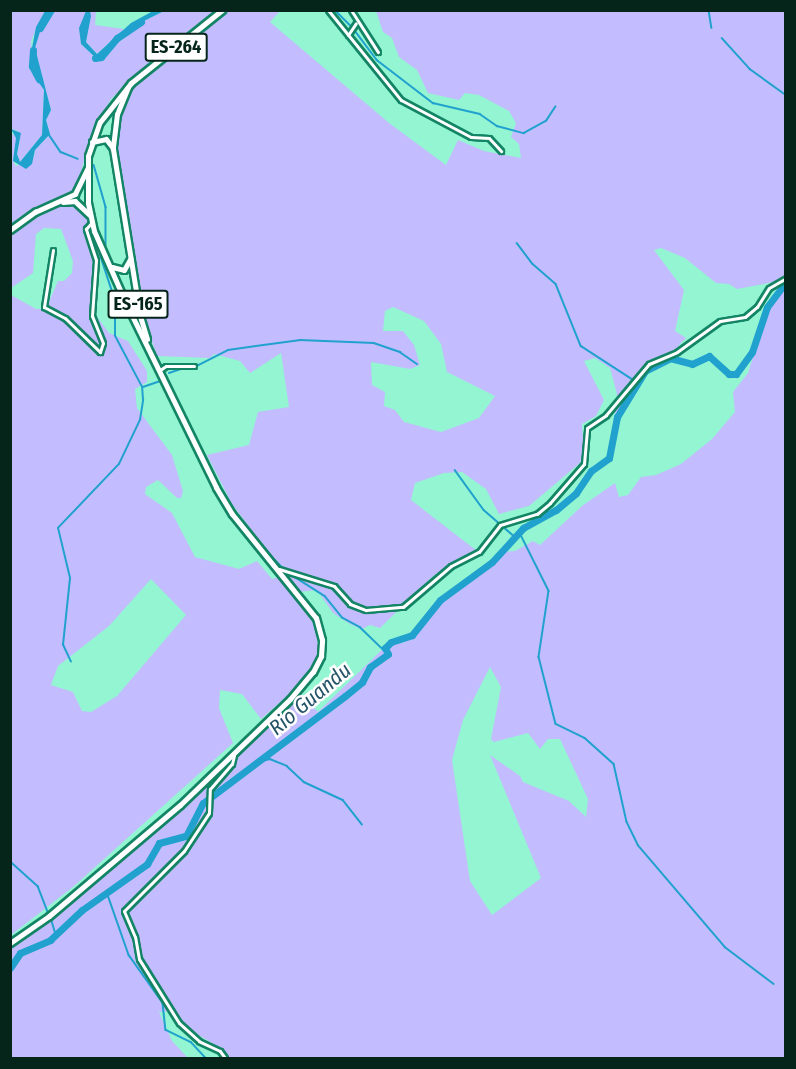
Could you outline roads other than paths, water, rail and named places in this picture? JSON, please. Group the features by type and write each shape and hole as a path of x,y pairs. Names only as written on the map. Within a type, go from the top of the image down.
{"main road":[{"name":"ES-264","path":"111,266 90,215 87,169 91,143 100,122 130,83 222,10"},
{"name":"ES-264","path":"130,83 117,114 113,150 130,249"},
{"path":"91,143 101,138 113,150"},
{"path":"10,230 35,212 75,194 87,169"},
{"path":"35,212 69,200 81,204 90,215"},
{"path":"111,266 120,271 127,268 130,249"},
{"name":"ES-165","path":"130,249 140,316 153,357"},
{"name":"ES-165","path":"10,943 49,916 180,805 290,699 313,672 321,656 322,640 316,618 232,514 216,487 111,266"}],"street":[{"path":"328,10 400,100 476,139 489,138 501,151"},
{"path":"351,10 356,23 378,52"},
{"path":"348,35 356,23"},
{"path":"53,250 44,308 65,318 100,352 103,343 92,316 96,260 86,229 92,222"},
{"path":"277,569 334,586 347,601 366,610 397,610 451,566 480,552 499,525 537,514 550,502 584,464 587,428 606,415 649,364 677,352 720,321 745,317 757,307 769,288 786,278"},
{"path":"160,369 166,366 194,366"},
{"path":"225,1059 220,1051 199,1041 179,1023 139,959 135,937 124,915 130,902 184,851 209,813 210,789 232,764 233,753"}],"water":[{"path":"45,11 52,11 42,25 35,48 51,110 46,120 50,134 35,150 32,164 26,169 13,161 16,138 11,129 21,133 17,154 20,162 42,135 44,90 35,77 31,53 36,27"},
{"path":"86,11 90,11 91,16 86,42 97,54 131,23 153,11 164,11 128,29 97,59 81,44 79,28"}],"waterway":[{"path":"40,28 51,10"},
{"path":"335,10 352,27"},
{"path":"709,10 712,28"},
{"path":"95,58 101,57 117,38 141,22"},
{"path":"356,32 377,60 433,103 480,114 497,126 524,133 546,121 555,107"},
{"path":"722,38 750,69 786,95"},
{"path":"33,50 32,66 39,79"},
{"path":"48,133 61,152 78,159"},
{"path":"94,165 106,207 106,245"},
{"path":"517,243 533,264 556,284 581,346 632,379"},
{"path":"71,662 63,645 70,578 58,528 119,464 140,420 143,400 142,387 115,336 115,301 100,255"},
{"name":"Rio Guandu","path":"10,968 20,953 50,940 82,910 147,864 159,843 186,836 203,803 362,682 370,667 388,654 385,648 391,642 412,635 440,600 492,562 523,528 556,510 576,493 591,471 609,458 617,417 645,371 670,358 692,364 709,356 729,374 736,374 752,352 767,307 786,282"},
{"path":"195,367 228,350 300,340 374,343 400,352 417,364"},
{"path":"169,373 184,368"},
{"path":"143,387 160,381"},
{"path":"455,470 484,510 514,536"},
{"path":"519,531 549,591 539,657 556,724 585,738 614,764 627,822 638,845 725,947 774,984"},
{"path":"271,556 283,568"},
{"path":"290,574 325,596 343,618 360,627 388,654"},
{"path":"262,761 270,759 287,766 304,782 343,800 362,824"},
{"path":"10,861 38,886 48,912"},
{"path":"108,895 129,955 163,1003 166,1030 191,1042 206,1058"},
{"path":"51,918 56,934"}]}
